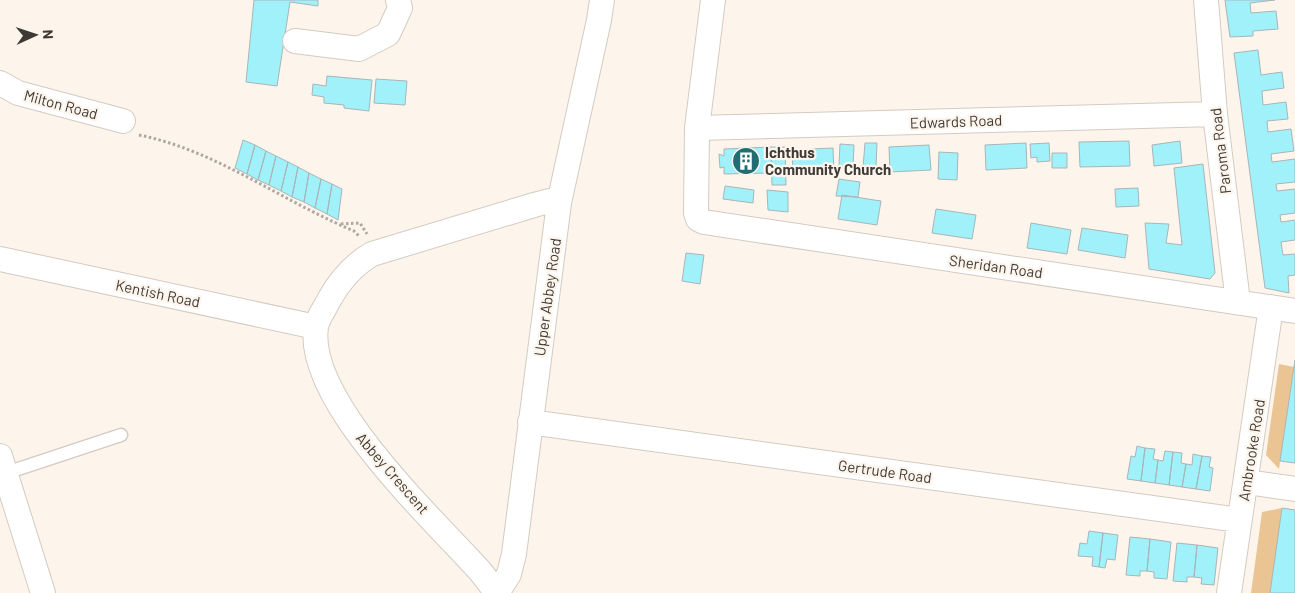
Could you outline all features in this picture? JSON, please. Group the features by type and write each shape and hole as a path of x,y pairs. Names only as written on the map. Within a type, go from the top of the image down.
{"street":[{"path":"296,40 360,49 388,34 400,8 398,0"},
{"name":"Upper Abbey Road","path":"497,593 509,574 514,554 559,203 602,0"},
{"path":"697,128 713,0"},
{"name":"Paroma Road","path":"1206,0 1215,114 1238,302"},
{"name":"Milton Road","path":"0,83 18,93 123,121"},
{"name":"Edwards Road","path":"697,128 1215,114"},
{"name":"Sheridan Road","path":"697,128 696,206 698,219 710,224 1295,311"},
{"path":"316,327 334,292 355,264 372,254 534,205 550,201 559,203"},
{"name":"Kentish Road","path":"0,259 316,327"},
{"name":"Ambrooke Road","path":"1229,593 1272,308"},
{"name":"Abbey Crescent","path":"316,327 318,362 336,402 366,445 480,570 497,593"},
{"name":"Gertrude Road","path":"530,422 1239,520"},
{"path":"3,465 43,593"},
{"path":"1247,482 1295,489"}],"lane":[{"path":"3,465 121,435"}],"path":[{"path":"160,139 195,152 354,231"},
{"path":"338,224 360,223 366,231"}],"shaded area":[{"path":"1279,364 1294,367 1279,469 1266,455"},
{"path":"1282,508 1270,593 1251,593 1262,512"}],"building":[{"path":"254,0 318,0 318,6 290,2 277,86 246,82"},
{"path":"1225,0 1275,0 1250,3 1251,13 1276,11 1278,29 1253,31 1253,36 1230,37"},
{"path":"1258,50 1261,75 1282,72 1284,88 1262,91 1263,105 1286,102 1288,119 1267,121 1268,132 1291,129 1294,151 1271,154 1272,162 1295,159 1295,182 1276,184 1277,191 1295,189 1295,213 1280,215 1281,222 1295,220 1295,240 1281,242 1283,255 1295,254 1295,275 1288,276 1289,293 1265,288 1234,53"},
{"path":"327,76 372,80 369,111 344,108 344,105 324,103 324,97 312,95 313,84 326,86"},
{"path":"376,79 407,81 405,105 374,103"},
{"path":"243,140 255,145 247,174 235,168"},
{"path":"1129,141 1130,166 1080,167 1079,142"},
{"path":"1180,141 1182,163 1154,166 1152,145"},
{"path":"865,143 877,143 876,167 863,167"},
{"path":"1026,143 1027,168 986,170 985,145"},
{"path":"1049,143 1050,161 1037,162 1037,157 1031,158 1030,144"},
{"path":"840,144 854,145 853,166 839,166"},
{"path":"255,145 266,151 258,180 247,174"},
{"path":"929,145 931,170 890,172 889,147"},
{"path":"771,147 785,147 786,185 772,185"},
{"name":"Ichthus Community Church","path":"771,147 772,173 724,174 724,167 720,168 719,154 724,156 724,149"},
{"path":"833,148 834,173 793,174 792,150"},
{"path":"266,151 276,156 269,185 258,180"},
{"path":"939,152 958,153 957,180 938,179"},
{"path":"1052,153 1067,153 1067,168 1052,168"},
{"path":"276,156 288,162 281,191 269,185"},
{"path":"288,162 298,167 292,197 281,191"},
{"path":"1203,164 1215,273 1210,279 1149,269 1145,223 1169,224 1166,243 1182,245 1174,168"},
{"path":"298,167 309,173 304,202 292,197"},
{"path":"309,173 321,179 315,208 304,202"},
{"path":"321,179 332,184 327,214 315,208"},
{"path":"839,179 860,182 858,197 836,196"},
{"path":"332,184 342,189 338,220 327,214"},
{"path":"725,186 754,190 753,203 723,199"},
{"path":"1138,188 1139,206 1116,207 1115,189"},
{"path":"767,190 788,192 788,212 768,210"},
{"path":"842,195 881,201 877,225 838,219"},
{"path":"936,209 976,215 972,239 932,233"},
{"path":"1031,223 1071,230 1067,254 1027,248"},
{"path":"1082,228 1128,235 1125,258 1078,250"},
{"path":"686,253 704,255 700,284 682,281"},
{"path":"1295,360 1295,463 1280,461"},
{"path":"1137,446 1145,448 1141,481 1127,479 1131,456 1135,457"},
{"path":"1145,448 1155,449 1153,459 1158,460 1155,483 1141,481"},
{"path":"1165,451 1173,452 1169,485 1155,483 1158,460 1163,461"},
{"path":"1173,452 1182,453 1181,463 1186,464 1182,487 1169,485"},
{"path":"1193,454 1202,456 1196,489 1182,487 1186,464 1192,465"},
{"path":"1202,456 1211,457 1209,467 1213,468 1210,491 1196,489"},
{"path":"1282,508 1295,510 1295,593 1270,593"},
{"path":"1089,531 1103,533 1099,567 1092,566 1093,557 1078,556 1080,543 1087,544"},
{"path":"1103,533 1118,535 1115,560 1107,559 1105,568 1099,567"},
{"path":"1130,537 1150,539 1147,571 1140,571 1140,576 1126,575"},
{"path":"1150,539 1171,542 1167,579 1154,578 1154,572 1147,571"},
{"path":"1177,543 1197,545 1194,577 1187,577 1187,582 1173,581"},
{"path":"1197,545 1218,548 1214,585 1201,584 1202,578 1194,577"}],"place":[{"name":"Ichthus Community Church","path":"746,161"}]}
